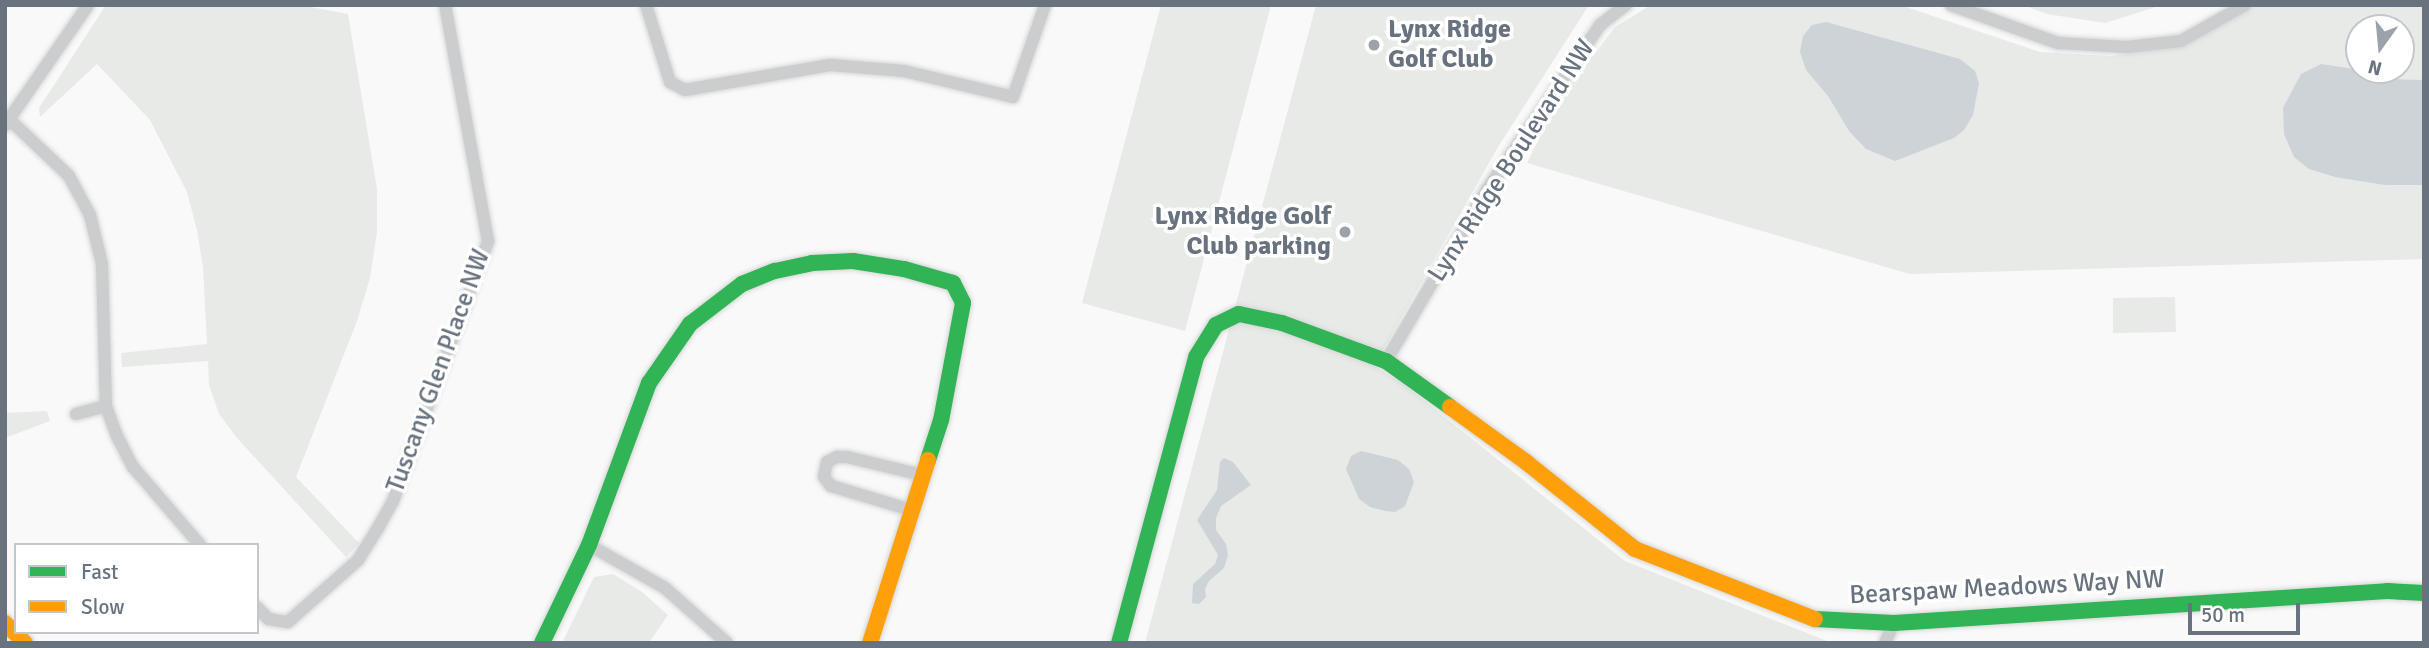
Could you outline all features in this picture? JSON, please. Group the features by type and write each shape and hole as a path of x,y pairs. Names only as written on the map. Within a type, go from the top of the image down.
{"street":[{"path":"88,5 7,122 69,176 90,215 102,264 106,406 116,434 133,467 198,543"},
{"name":"Tuscany Glen Place NW","path":"259,609 268,619 288,622 358,560 379,528 393,501 488,241 445,5"},
{"path":"646,5 670,82 685,90 830,65 904,71 1013,97 1045,5"},
{"name":"Lynx Ridge Boulevard NW","path":"1386,361 1486,191 1600,25 1626,5"},
{"path":"1951,5 2058,43 2127,47 2181,41 2245,5"},
{"path":"542,643 562,608 589,545 643,396 668,351 690,324 742,284 775,271 812,263 866,263 904,269 953,282 963,303 941,420 870,643"},
{"name":"Bearspaw Meadows Way NW","path":"1119,643 1196,357 1216,325 1239,314 1282,323 1386,361 1526,463 1635,549 1816,620 1894,623 2388,590 2424,593"},
{"path":"76,414 106,406"},
{"path":"911,510 831,486 824,477 827,462 837,457 847,457 922,475"},
{"path":"589,545 665,588 727,643"},
{"path":"1885,643 1894,623"}],"shaded area":[{"path":"106,5 300,5 348,14 377,189 377,232 370,278 357,321 296,477 359,543 346,557 237,438 219,414 209,385 208,361 122,367 121,353 207,344 203,267 197,230 187,192 150,120 97,64 40,117 39,108"},
{"path":"1161,5 1271,5 1185,331 1082,303"},
{"path":"1316,5 1589,5 1498,147 1374,366 1403,384 1625,561 1832,643 1145,643"},
{"path":"1651,5 1900,5 2040,52 2112,56 2174,46 2243,5 2424,5 2424,259 1910,274 1527,163 1555,106 1615,27"},
{"path":"2023,5 2162,5 2105,23 2047,14"},
{"path":"1826,22 1960,59 1975,71 1979,83 1973,115 1964,130 1954,138 1895,161 1866,149 1849,131 1828,96 1806,70 1800,52 1803,36 1812,25"},
{"path":"2321,64 2345,68 2345,84 2415,84 2415,80 2424,80 2424,185 2385,185 2335,177 2309,169 2294,157 2284,134 2283,108 2301,74"},
{"path":"2175,297 2176,332 2113,333 2113,298"},
{"path":"47,411 50,421 5,438 5,413"},
{"path":"1361,451 1398,460 1409,469 1414,482 1405,506 1395,512 1385,511 1370,507 1359,499 1346,469 1351,456"},
{"path":"1224,458 1233,462 1251,485 1221,506 1216,518 1216,530 1226,544 1228,555 1224,568 1209,581 1205,589 1206,597 1199,604 1192,603 1193,584 1215,564 1218,555 1197,520 1217,490 1220,462"},
{"path":"613,574 642,592 668,615 649,643 562,643 594,577"}],"traffic: fast":[{"path":"542,643 589,545 649,383 690,324 742,284 775,271 812,263 853,261 904,269 953,283 963,303 941,420 928,460"},
{"path":"1119,643 1196,357 1216,325 1239,314 1282,323 1386,361 1450,407"},
{"path":"1815,619 1894,623 2387,591 2424,593"}],"traffic: slow":[{"path":"1450,407 1526,462 1635,549 1815,619"},
{"path":"870,643 928,460"},
{"path":"5,623 14,632"},
{"path":"16,634 25,643"}],"place":[{"name":"Lynx Ridge Golf Club","path":"1374,45"},
{"name":"Lynx Ridge Golf Club parking","path":"1345,232"}]}
